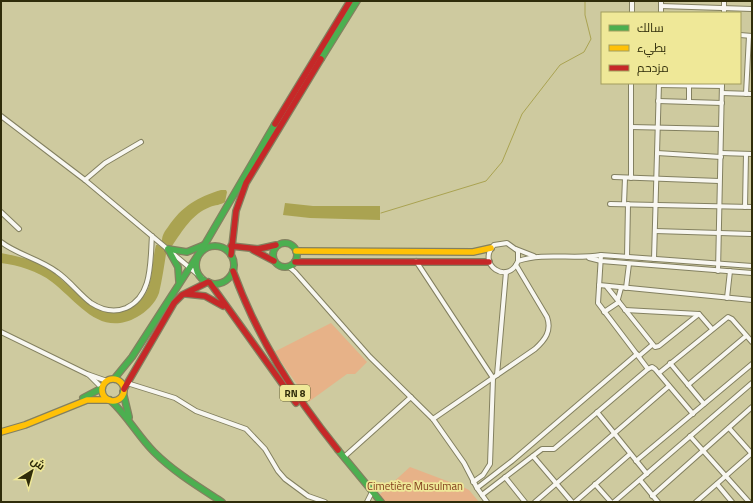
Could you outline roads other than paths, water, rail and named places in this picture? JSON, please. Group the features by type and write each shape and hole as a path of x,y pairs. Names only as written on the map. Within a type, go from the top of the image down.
{"main road":[{"path":"1,428 26,421 74,402 102,388 107,381 114,379 132,358 189,267 200,254 208,247 219,246 228,251 231,255 234,263 233,270 226,280 216,283 209,282 202,278 196,266 200,254 204,245 235,190 350,1"},
{"path":"231,255 236,211 241,193 273,136 357,1"},
{"path":"231,246 251,249 289,243 296,251 295,262"},
{"path":"274,262 272,254 278,244"},
{"path":"168,249 177,252 187,252 196,250 204,245"},
{"path":"296,251 473,252 491,248"},
{"path":"168,249 178,267 179,283"},
{"path":"251,249 282,266 288,266 295,262 489,262"},
{"name":"RN 8","path":"233,270 250,315 274,362 302,403 381,502"},
{"path":"1,432 25,425 87,400 116,400 123,391 171,307 182,295 209,282"},
{"name":"RN 8","path":"209,282 297,405 377,502"},
{"path":"182,295 205,296 219,302 230,312"},
{"path":"114,379 120,382 130,421"},
{"path":"102,388 103,395 118,406 140,436 163,460 192,483 222,502"}],"street":[{"path":"632,1 632,12"},
{"path":"724,1 724,11"},
{"path":"661,3 724,11 752,9"},
{"path":"746,94 750,65 750,36"},
{"path":"631,84 631,178"},
{"path":"654,259 659,84 689,86 722,85 718,271"},
{"path":"689,86 689,102"},
{"path":"722,93 752,94"},
{"path":"658,101 722,103"},
{"path":"1,116 85,180 202,278"},
{"path":"631,127 721,129"},
{"path":"85,180 105,163 141,142"},
{"path":"657,153 721,155 752,154"},
{"path":"745,207 746,154"},
{"path":"614,177 719,181"},
{"path":"624,178 627,257"},
{"path":"746,181 752,182"},
{"path":"610,204 752,207"},
{"path":"1,212 19,228"},
{"path":"655,232 752,234"},
{"path":"1,242 51,268 90,303 108,311 115,311 122,310 135,304 145,290 149,271 152,236"},
{"path":"506,272 495,270 489,262 488,257 491,248 503,242 512,244 516,249 535,256 588,257 601,255 752,266"},
{"path":"433,419 544,341 550,325 517,263 516,249"},
{"path":"601,255 598,303 648,369"},
{"path":"473,482 483,475 490,464 495,376 506,272 517,263 535,256"},
{"path":"588,257 601,261 629,264 752,273"},
{"path":"416,261 495,376"},
{"path":"604,312 619,300 629,264"},
{"path":"288,266 296,272 370,357 433,419 464,463 473,482 487,502"},
{"path":"727,298 730,271"},
{"path":"599,285 750,300 752,304"},
{"path":"607,286 655,347 659,346 699,314"},
{"path":"625,310 699,314 712,329"},
{"path":"659,373 726,318 730,317 752,342"},
{"path":"1,332 87,374 107,381"},
{"path":"688,385 746,336"},
{"path":"477,488 652,345"},
{"path":"670,364 704,404"},
{"path":"636,461 752,364"},
{"path":"482,495 542,449 554,449 648,369 653,368 659,373 693,414"},
{"path":"87,374 102,388"},
{"path":"127,383 175,398 196,411 246,429 265,449 278,471 285,479 308,496 325,502"},
{"path":"614,502 752,383"},
{"path":"534,502 669,386"},
{"path":"344,457 411,397"},
{"path":"652,496 752,407"},
{"path":"597,412 647,474"},
{"path":"696,502 752,453 729,428"},
{"path":"690,436 748,502"},
{"path":"533,456 574,502 630,454"},
{"path":"505,477 525,502"},
{"path":"640,480 658,502"},
{"path":"595,484 610,502"},
{"path":"717,484 732,502"},
{"path":"367,502 371,494"}],"waterway":[{"path":"381,213 486,181 502,162 522,114 560,65 584,52 591,39 585,15 585,1"}],"park label":[{"name":"Cimetière Musulman","path":"415,486"}]}
